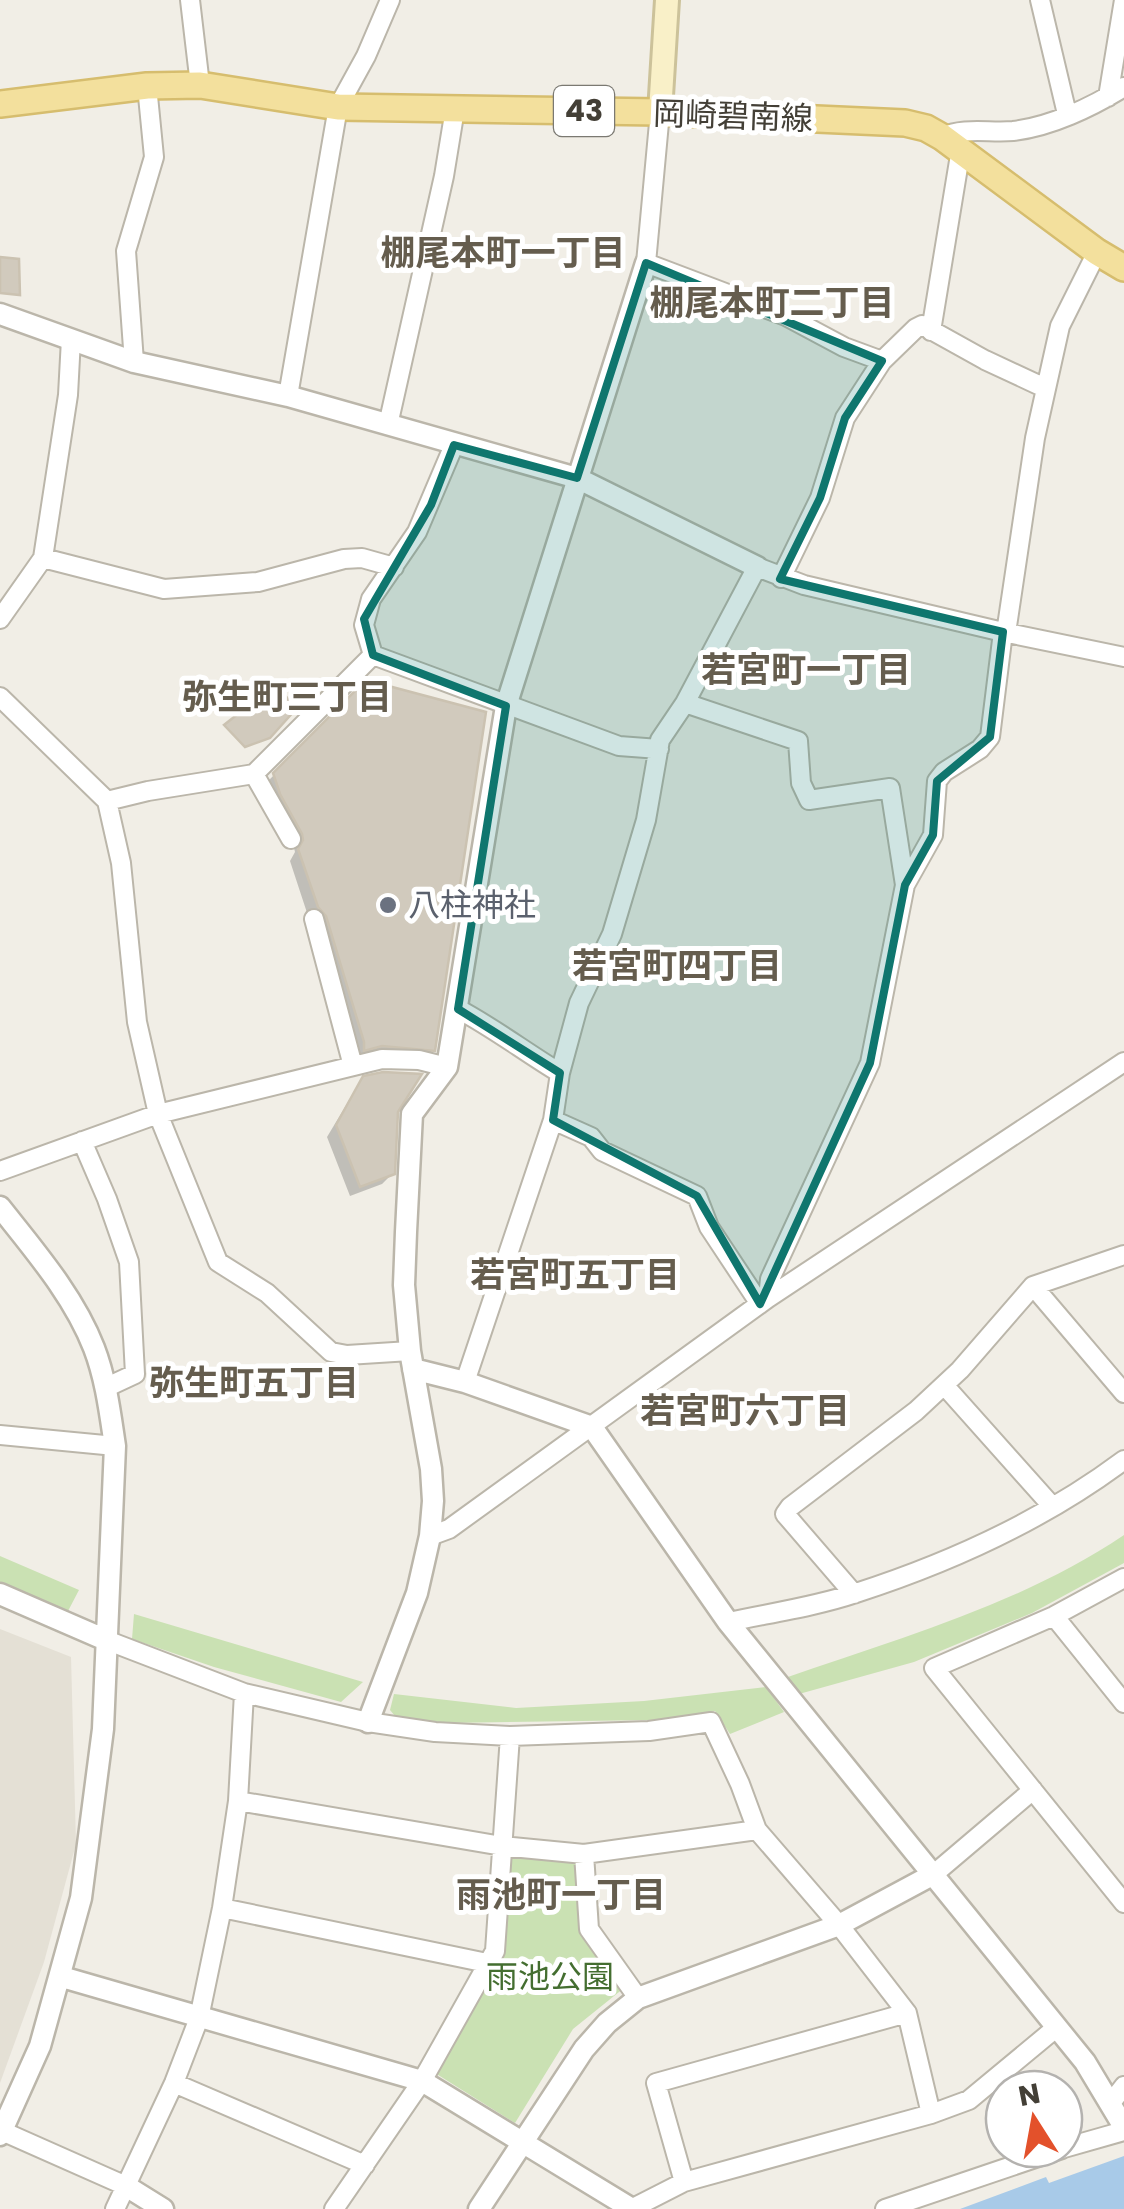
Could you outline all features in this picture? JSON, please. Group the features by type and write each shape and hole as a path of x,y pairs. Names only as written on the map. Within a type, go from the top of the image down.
{"main road":[{"path":"660,112 668,0"},
{"name":"岡崎碧南線","path":"0,104 147,86 200,84 338,106 660,112 905,124 926,128 951,143 1096,252 1124,268"}],"street":[{"path":"190,0 200,84"},
{"path":"288,396 338,106 366,56 390,0"},
{"path":"1040,0 1067,114"},
{"path":"930,330 955,132 1036,127 1116,92 1124,0"},
{"path":"134,362 126,251 154,158 147,86"},
{"path":"388,425 444,176 455,109"},
{"path":"368,1722 416,1594 430,1536 431,1469 404,1285 412,1114 446,1067 506,706 646,263 660,112"},
{"path":"764,1301 770,1279 870,1063 905,885 933,834 938,782 944,772 980,749 990,737 1046,388 1060,326 1096,252"},
{"path":"646,263 770,310 844,347 882,361"},
{"path":"0,314 134,362 288,396 577,478 781,578 1124,657"},
{"path":"781,578 820,498 845,418 882,361 916,328 922,325 1046,388"},
{"path":"0,619 43,558 68,395 71,338"},
{"path":"373,655 364,619 371,599 432,505 454,445"},
{"path":"43,558 164,589 258,582 344,559 362,558 394,567"},
{"path":"465,1382 552,1120 579,1003 612,934 646,820 660,740 685,703 757,567"},
{"path":"373,655 619,746 659,749"},
{"path":"108,800 254,774 373,655"},
{"path":"0,697 108,800 121,864 137,1022 158,1114 218,1262 268,1293 331,1352 412,1360 592,1427 728,1622 1085,2062 1124,2129 1084,2142"},
{"path":"685,703 798,741 808,800 890,788 905,885"},
{"path":"254,774 291,839"},
{"path":"314,919 353,1066"},
{"path":"458,1009 560,1073"},
{"path":"0,1171 158,1114 382,1058 419,1060 446,1067"},
{"path":"430,1536 449,1529 764,1301 1124,1062"},
{"path":"552,1120 586,1134 602,1151 698,1196 709,1227 764,1301"},
{"path":"82,1141 107,1199 130,1275 135,1374 105,1388"},
{"path":"0,1206 42,1260 93,1346 115,1446 103,1729 82,1898 40,2046 1,2133 126,2186 163,2209"},
{"path":"854,1594 786,1514 790,1507 916,1411 1033,1286 1124,1255"},
{"path":"1033,1286 1124,1393"},
{"path":"944,1385 1052,1506"},
{"path":"0,1435 115,1446"},
{"path":"728,1622 854,1594 910,1574 1017,1526 1124,1460"},
{"path":"1124,1578 1054,1616 934,1668 1124,1902"},
{"path":"0,1594 244,1693 368,1722 435,1732 510,1736 649,1731 710,1722 757,1830 907,2013 932,2114"},
{"path":"1054,1616 1124,1703"},
{"path":"115,2209 174,2083 199,2018 222,1908 238,1801 244,1693"},
{"path":"334,2209 422,2081 495,1952 510,1736"},
{"path":"479,2209 584,2050 607,2023 638,1998 838,1925 934,1874 1033,1790"},
{"path":"238,1801 502,1846 584,1854 757,1830"},
{"path":"584,1854 589,1929 638,1998"},
{"path":"222,1908 487,1963"},
{"path":"62,1977 422,2081 631,2209 684,2182 932,2114 968,2100 1057,2027"},
{"path":"684,2182 656,2083 907,2013"},
{"path":"174,2083 365,2165"},
{"path":"1110,2104 1124,2086"},
{"path":"885,2209 1004,2169"}],"highlighted area":[{"path":"646,263 882,361 845,418 820,498 780,579 1003,632 990,737 937,781 933,835 905,885 870,1063 760,1304 697,1196 553,1120 560,1073 458,1009 506,706 373,655 364,619 431,505 454,445 577,478"}],"shaded area":[{"path":"0,1629 71,1657 76,1844 44,1962 0,2083"}],"green space":[{"path":"1124,1535 1124,1563 1032,1613 914,1662 799,1694 785,1678 1002,1600"},
{"path":"0,1556 79,1590 67,1613 0,1583"},
{"path":"134,1614 363,1682 341,1702 214,1667 132,1639"},
{"path":"766,1687 784,1712 730,1734 715,1711 655,1720 444,1723 395,1716 390,1710 394,1694 516,1708 644,1701"},
{"name":"雨池公園","path":"506,1851 579,1859 581,1927 624,1988 573,2029 515,2123 427,2068 500,1954"}],"water":[{"path":"1124,2156 1124,2209 960,2209 1046,2177 1049,2183"}],"building":[{"path":"0,257 19,259 20,295 0,293"},
{"name":"八柱神社","path":"366,680 486,712 435,1051 382,1046 364,1051 326,916 318,907 298,849 302,834 273,773"},
{"path":"276,684 296,709 270,738 245,747 224,725"},
{"path":"383,1072 422,1074 398,1112 395,1174 360,1187 336,1125 363,1076"}],"place":[{"name":"八柱神社","path":"388,905"}],"district":[{"name":"棚尾本町一丁目","path":"503,253"},
{"name":"棚尾本町二丁目","path":"772,303"},
{"name":"若宮町一丁目","path":"806,670"},
{"name":"弥生町三丁目","path":"287,697"},
{"name":"若宮町四丁目","path":"677,966"},
{"name":"若宮町五丁目","path":"575,1275"},
{"name":"弥生町五丁目","path":"254,1383"},
{"name":"若宮町六丁目","path":"745,1411"},
{"name":"雨池町一丁目","path":"561,1895"}]}
